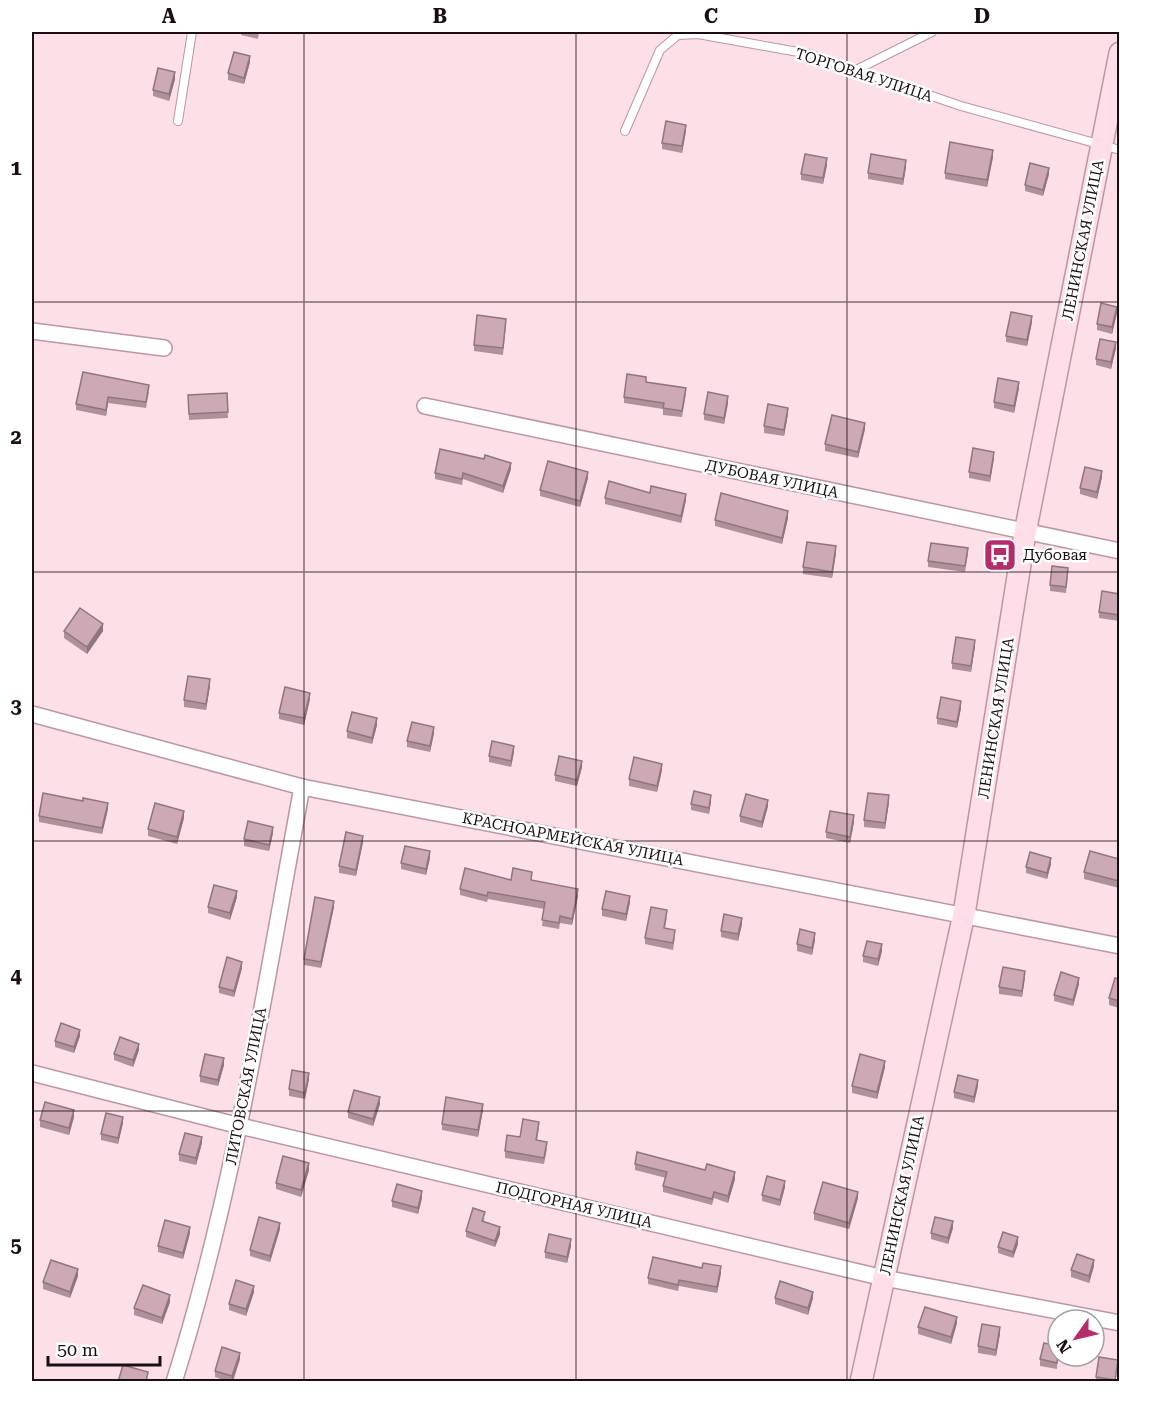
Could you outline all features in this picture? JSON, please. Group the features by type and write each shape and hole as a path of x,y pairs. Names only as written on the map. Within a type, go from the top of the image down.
{"main road":[{"name":"ЛЕНИНСКАЯ УЛИЦА","path":"861,1382 964,914 1025,533 1111,147 1119,53"}],"street":[{"path":"32,332 164,348"},
{"name":"ДУБОВАЯ УЛИЦА","path":"425,406 1119,551"},
{"name":"КРАСНОАРМЕЙСКАЯ УЛИЦА","path":"32,714 302,787 964,914 1119,946"},
{"name":"ЛИТОВСКАЯ УЛИЦА","path":"174,1382 202,1293 240,1126 302,787"},
{"name":"ПОДГОРНАЯ УЛИЦА","path":"32,1073 240,1126 884,1278 1119,1323"}],"lane":[{"path":"178,121 192,32"},
{"path":"856,70 932,32"},
{"name":"ТОРГОВАЯ УЛИЦА","path":"625,131 660,50 678,35 698,34 809,54 961,106 1111,147"}],"building":[{"path":"234,52 250,56 244,78 228,73"},
{"path":"158,68 175,72 169,94 153,90"},
{"path":"666,121 686,125 682,146 662,143"},
{"path":"950,142 993,150 987,180 945,173"},
{"path":"805,154 827,158 823,178 801,174"},
{"path":"871,154 906,160 903,179 868,173"},
{"path":"1030,163 1049,168 1043,190 1025,185"},
{"path":"1101,303 1117,307 1112,327 1097,324"},
{"path":"1011,312 1032,316 1027,340 1006,336"},
{"path":"477,315 506,319 503,348 474,345"},
{"path":"1100,339 1116,342 1111,362 1096,359"},
{"path":"83,372 149,385 146,402 108,397 106,410 76,404"},
{"path":"627,374 646,377 646,382 686,388 682,411 663,408 664,403 624,397"},
{"path":"998,378 1019,382 1014,406 994,402"},
{"path":"708,392 728,396 724,418 704,414"},
{"path":"227,393 228,412 189,414 188,395"},
{"path":"768,404 788,408 784,430 764,426"},
{"path":"832,415 865,423 858,452 825,444"},
{"path":"973,448 994,452 990,476 969,472"},
{"path":"440,449 484,459 485,455 511,463 503,486 463,473 462,479 435,473"},
{"path":"548,461 588,472 580,501 540,490"},
{"path":"1085,467 1102,471 1097,492 1080,488"},
{"path":"609,481 650,493 651,486 686,494 681,516 605,498"},
{"path":"721,493 788,511 782,538 715,520"},
{"path":"807,542 836,546 832,572 803,567"},
{"path":"931,543 968,548 965,566 928,561"},
{"path":"1052,566 1068,568 1066,587 1050,585"},
{"path":"1102,591 1119,594 1119,615 1099,612"},
{"path":"80,608 103,624 87,647 64,631"},
{"path":"956,637 975,640 971,666 952,663"},
{"path":"188,676 210,679 206,704 184,700"},
{"path":"285,687 310,693 304,718 279,713"},
{"path":"941,697 961,701 957,722 937,718"},
{"path":"352,712 377,718 372,738 347,731"},
{"path":"412,722 434,727 430,746 407,741"},
{"path":"492,741 514,746 511,761 489,756"},
{"path":"559,756 582,761 577,780 555,775"},
{"path":"634,757 662,764 657,786 629,779"},
{"path":"694,791 711,795 709,808 691,804"},
{"path":"43,793 83,801 83,798 108,803 102,828 39,816"},
{"path":"868,793 889,795 885,823 864,820"},
{"path":"746,794 768,800 762,822 740,816"},
{"path":"155,803 184,811 177,837 148,829"},
{"path":"830,811 854,815 850,837 826,832"},
{"path":"248,821 273,827 269,845 244,839"},
{"path":"346,832 363,836 356,870 339,866"},
{"path":"405,846 430,851 426,869 401,863"},
{"path":"1090,851 1119,859 1119,881 1084,872"},
{"path":"1030,852 1051,858 1047,873 1026,867"},
{"path":"465,868 511,880 513,868 532,872 531,880 578,889 572,919 560,916 559,923 542,920 545,902 488,892 487,896 460,889"},
{"path":"214,885 237,891 230,913 208,907"},
{"path":"606,891 630,896 626,914 602,909"},
{"path":"315,897 334,901 321,962 304,959"},
{"path":"651,907 667,910 664,928 675,930 673,943 645,938"},
{"path":"724,914 742,918 738,934 721,931"},
{"path":"800,929 815,933 812,948 797,944"},
{"path":"867,941 882,944 878,959 863,956"},
{"path":"227,957 242,962 234,991 219,987"},
{"path":"1003,967 1025,971 1022,991 999,987"},
{"path":"1061,972 1079,978 1073,1000 1054,995"},
{"path":"1115,978 1119,979 1119,1001 1109,998"},
{"path":"61,1023 80,1030 74,1047 55,1041"},
{"path":"120,1037 139,1044 133,1060 114,1054"},
{"path":"205,1054 224,1058 218,1080 200,1076"},
{"path":"860,1054 885,1061 877,1092 852,1086"},
{"path":"292,1070 309,1073 305,1093 289,1089"},
{"path":"958,1075 978,1080 974,1097 954,1092"},
{"path":"354,1090 380,1097 373,1119 348,1112"},
{"path":"446,1097 483,1104 478,1130 442,1124"},
{"path":"45,1102 74,1110 69,1128 40,1120"},
{"path":"106,1113 123,1117 118,1138 101,1134"},
{"path":"523,1119 539,1122 536,1140 547,1142 544,1158 505,1151 507,1135 520,1137"},
{"path":"185,1133 202,1137 196,1158 179,1154"},
{"path":"637,1152 705,1170 707,1164 735,1172 728,1196 714,1192 712,1199 663,1186 667,1172 635,1164"},
{"path":"283,1156 309,1163 301,1190 276,1183"},
{"path":"767,1176 785,1181 780,1200 762,1195"},
{"path":"823,1182 858,1192 849,1223 814,1213"},
{"path":"397,1184 422,1191 418,1208 392,1201"},
{"path":"473,1208 485,1212 482,1221 500,1227 495,1241 466,1231"},
{"path":"259,1217 280,1223 270,1256 250,1250"},
{"path":"935,1217 953,1221 948,1238 931,1233"},
{"path":"165,1220 190,1227 183,1253 158,1246"},
{"path":"1003,1232 1018,1237 1013,1252 998,1247"},
{"path":"549,1234 571,1239 567,1257 545,1252"},
{"path":"1077,1254 1094,1260 1089,1276 1071,1270"},
{"path":"653,1257 702,1268 703,1263 721,1266 717,1287 679,1280 678,1285 648,1278"},
{"path":"51,1260 78,1269 70,1292 43,1282"},
{"path":"236,1280 254,1286 246,1309 229,1304"},
{"path":"780,1281 813,1292 808,1308 775,1298"},
{"path":"143,1285 170,1295 162,1318 134,1308"},
{"path":"925,1307 957,1317 951,1337 918,1327"},
{"path":"982,1324 1000,1327 996,1350 978,1346"},
{"path":"1044,1343 1046,1343 1046,1360 1040,1359"},
{"path":"222,1347 240,1353 232,1376 215,1371"},
{"path":"1106,1358 1118,1360 1115,1380 1096,1377 1097,1368 1106,1368"},
{"path":"123,1365 148,1372 146,1382 118,1382"}],"place":[{"name":"Дубовая","path":"1000,555"}]}
